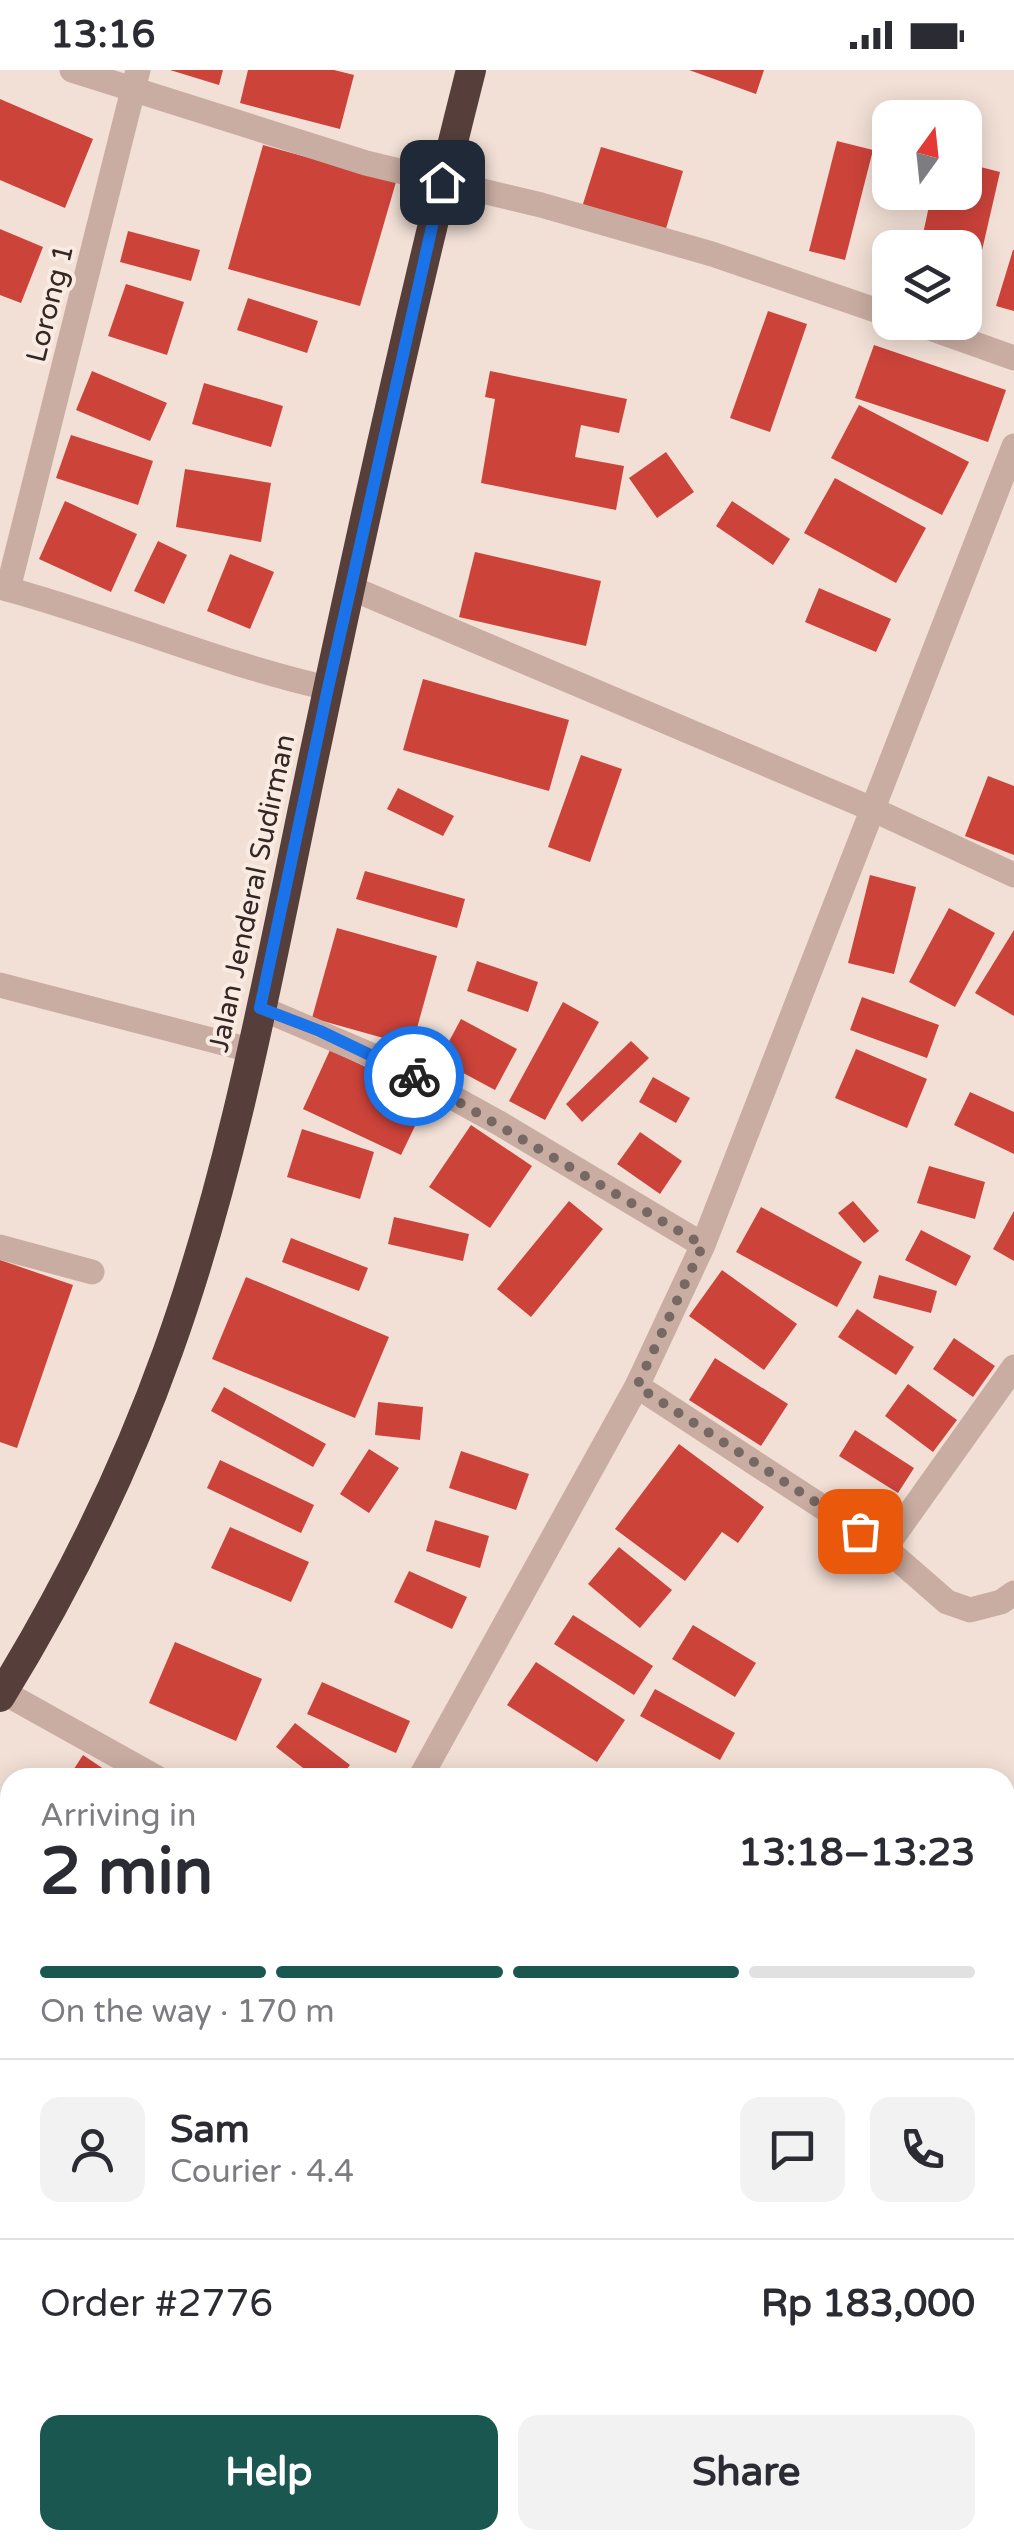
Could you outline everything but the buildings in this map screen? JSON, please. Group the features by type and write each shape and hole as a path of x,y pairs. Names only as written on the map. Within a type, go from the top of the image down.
{"highway":[{"name":"Jalan Jenderal Sudirman","path":"2,1694 72,1569 118,1472 167,1353 214,1200 442,182 471,70"}],"street":[{"path":"72,70 136,80 366,163 541,205 712,254 872,308"},
{"name":"Lorong 1","path":"4,588 136,80"},
{"path":"964,340 1014,358"},
{"path":"426,1768 637,1386 703,1245 1014,446"},
{"path":"4,588 188,648 328,688"},
{"path":"351,588 872,808 1014,875"},
{"path":"0,984 250,1050"},
{"path":"260,1008 392,1064 703,1245"},
{"path":"0,1246 92,1272"},
{"path":"885,1548 1014,1366"},
{"path":"637,1386 885,1548 947,1602 970,1610 1001,1602 1014,1592"},
{"path":"2,1694 139,1768"}],"way so far":[{"path":"414,1076 703,1245 637,1386 860,1531"}],"route":[{"path":"414,1076 320,1031 260,1008 442,182"}]}
